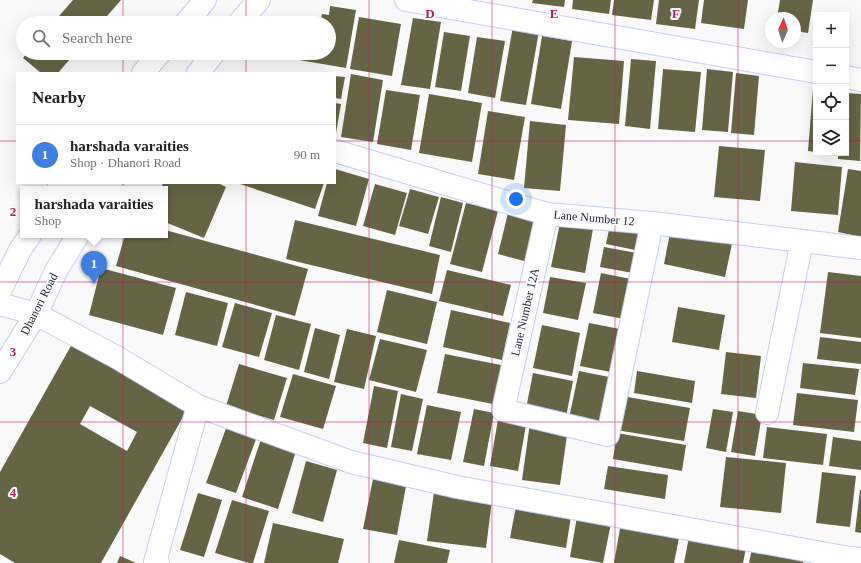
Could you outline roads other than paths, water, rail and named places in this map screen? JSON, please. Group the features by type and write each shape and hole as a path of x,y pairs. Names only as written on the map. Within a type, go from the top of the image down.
{"street":[{"path":"192,16 205,0"},
{"path":"245,16 259,0"},
{"path":"406,0 813,71"},
{"path":"146,72 155,60"},
{"path":"199,72 208,60"},
{"path":"849,78 861,80"},
{"name":"Lane Number 12","path":"336,151 547,214 652,223 861,248"},
{"name":"Lane Number 12A","path":"547,214 503,410 608,435 652,223"},
{"path":"0,291 20,250 28,238"},
{"name":"Dhanori Road","path":"0,372 36,314 56,271 76,238"},
{"path":"767,413 802,241"},
{"path":"0,304 36,314 118,358 198,406 359,464 457,487 849,560"},
{"path":"158,563 155,562 198,406"}],"place":[{"name":"harshada varaities","path":"94,284"}]}
